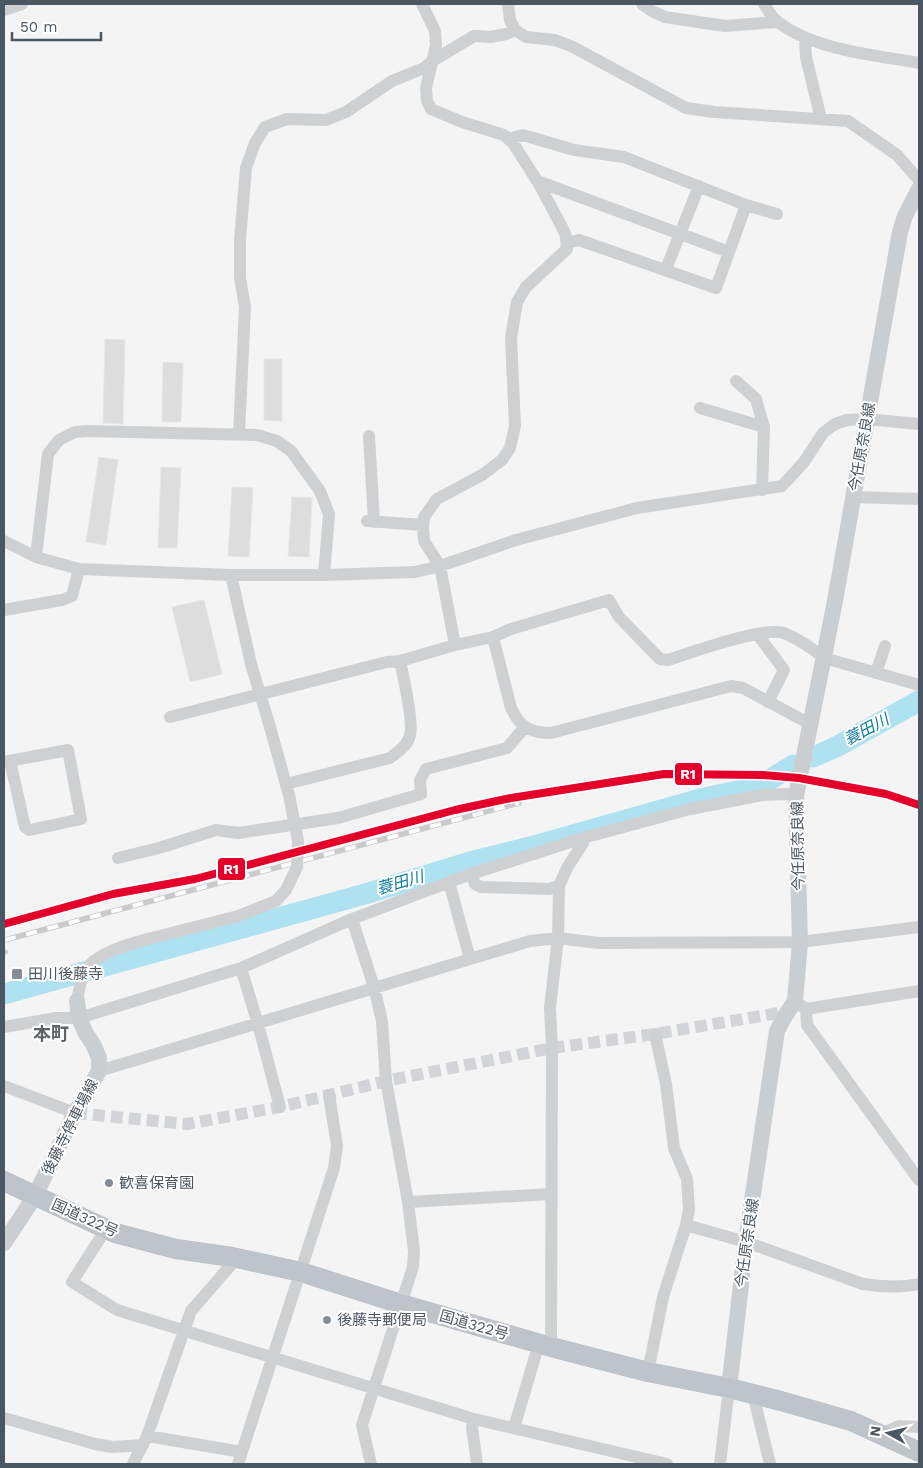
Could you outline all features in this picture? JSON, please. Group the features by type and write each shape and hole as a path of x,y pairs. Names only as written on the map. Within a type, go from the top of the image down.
{"highway":[{"name":"国道322号","path":"4,1181 116,1233 176,1249 237,1258 301,1272 401,1304 544,1345 648,1372 753,1394 851,1421 919,1452"}],"main road":[{"name":"今任原奈良線","path":"729,1388 746,1242 777,1032 785,1016 800,1005 796,796 824,658 900,232 905,216 919,189"},
{"name":"後藤寺停車場線","path":"4,1242 35,1196 75,1114 99,1071 99,1058 94,1044 85,1032 77,1001"}],"street":[{"path":"4,10 22,4"},
{"path":"422,4 435,30 434,60 426,88 427,100 431,109 462,122 504,135 509,139 537,181 563,229 568,249 526,287 517,302 511,338 515,426 510,448 502,460 482,475 436,500 424,517 424,541 440,566 455,645"},
{"path":"508,4 510,20 516,30 526,38 555,40 572,47 686,108 714,112 848,121 897,155 919,180"},
{"path":"642,4 666,17 725,26 776,22"},
{"path":"764,4 776,22 805,38 830,46 919,63"},
{"path":"239,434 245,307 240,278 240,239 246,168 255,143 265,127 287,120 326,120 346,112 392,81 424,68 474,36 492,37 516,30"},
{"path":"805,38 806,56 821,119"},
{"path":"509,139 523,135 574,150 618,156 746,205 777,214"},
{"path":"537,181 729,252"},
{"path":"666,269 699,186"},
{"path":"567,243 580,240 716,288 746,205"},
{"path":"736,381 756,399 764,427 762,490"},
{"path":"700,408 764,427"},
{"path":"4,541 36,556 79,569 231,576 415,572 440,566 516,540 637,508 782,486 804,462 823,433 836,424 847,420 866,419 919,424"},
{"path":"36,556 48,454 59,440 75,432 88,431 257,435 277,441 291,451 320,491 329,514 324,575"},
{"path":"369,436 370,521 423,525"},
{"path":"852,497 919,499"},
{"path":"4,610 62,600 72,596 79,569"},
{"path":"77,1001 80,982 86,969 95,960 122,946 238,916 276,901 292,880 298,861 298,841 287,789 251,664 231,576"},
{"path":"170,717 493,637 511,628 609,600 619,617 660,659 668,660 715,644 773,632 783,633 812,648 824,658 919,685"},
{"path":"758,635 784,670 768,702"},
{"path":"493,637 511,708 516,718 525,728 538,733 550,733 731,686 743,688 810,724"},
{"path":"876,673 885,646"},
{"path":"287,789 390,758 402,749 410,734 410,720 400,661"},
{"path":"118,858 159,848 216,830 238,833 338,818 420,794 420,780 426,769 507,748 525,728"},
{"path":"68,750 81,819 30,830 25,827 7,762 68,750"},
{"path":"4,1026 56,1018 80,1018 241,968 352,919 449,882 583,838 690,809 762,795 787,794 796,796"},
{"path":"514,1428 544,1345 551,1194 552,1048 550,1008 558,938 559,886 567,868 584,843 583,838"},
{"path":"471,874 474,884 481,887 549,889 559,886"},
{"path":"449,882 470,959"},
{"path":"352,919 374,987 382,1021 386,1080 408,1202 414,1251 413,1267 362,1425 372,1464"},
{"path":"99,1071 530,941 558,938 598,943 800,942 919,927"},
{"path":"241,968 280,1107"},
{"path":"919,991 800,1005 807,1025 919,1180"},
{"path":"648,1372 663,1297 689,1210 687,1179 674,1148 666,1084 655,1034"},
{"path":"4,1086 75,1114"},
{"path":"238,1464 334,1168 337,1146 329,1095"},
{"path":"408,1202 551,1194"},
{"path":"686,1225 746,1242 863,1284 883,1287 905,1287 919,1284"},
{"path":"106,1228 72,1282 116,1310 474,1419 667,1464"},
{"path":"133,1464 145,1440 192,1311 237,1258"},
{"path":"720,1464 729,1388"},
{"path":"753,1394 770,1464"},
{"path":"4,1418 95,1444 112,1447 145,1440 242,1452"},
{"path":"474,1419 472,1427 477,1464"},
{"path":"881,1434 899,1426 919,1427"}],"building":[{"path":"105,339 125,340 123,424 103,423"},
{"path":"264,359 282,359 282,421 264,420"},
{"path":"163,362 183,363 181,422 162,422"},
{"path":"99,457 118,460 106,545 86,542"},
{"path":"161,467 181,468 177,548 158,548"},
{"path":"232,487 253,488 249,557 228,556"},
{"path":"292,497 312,498 309,557 288,556"},
{"path":"204,600 222,674 190,682 172,607"}],"waterway":[{"name":"蓑田川","path":"813,757 838,746 919,701"},
{"name":"蓑田川","path":"4,994 365,894 470,862 700,799 760,786 793,765"}],"tunnel":[{"path":"75,1113 187,1124 280,1107 386,1081 552,1048 655,1034 778,1013 785,1016"}],"railway":[{"path":"4,924 113,894 195,879 455,810 511,798 664,774 763,775 799,778 886,794 919,805"},
{"path":"5,940 519,803"}],"transit line":[{"name":"R1","path":"4,924 113,894 195,879 455,810 511,798 664,774 763,775 799,778 886,794 919,805"}],"place":[{"name":"田川後藤寺","path":"17,974"},
{"name":"歓喜保育園","path":"109,1183"},
{"name":"後藤寺郵便局","path":"327,1320"}],"district":[{"name":"本町","path":"51,1034"}]}
